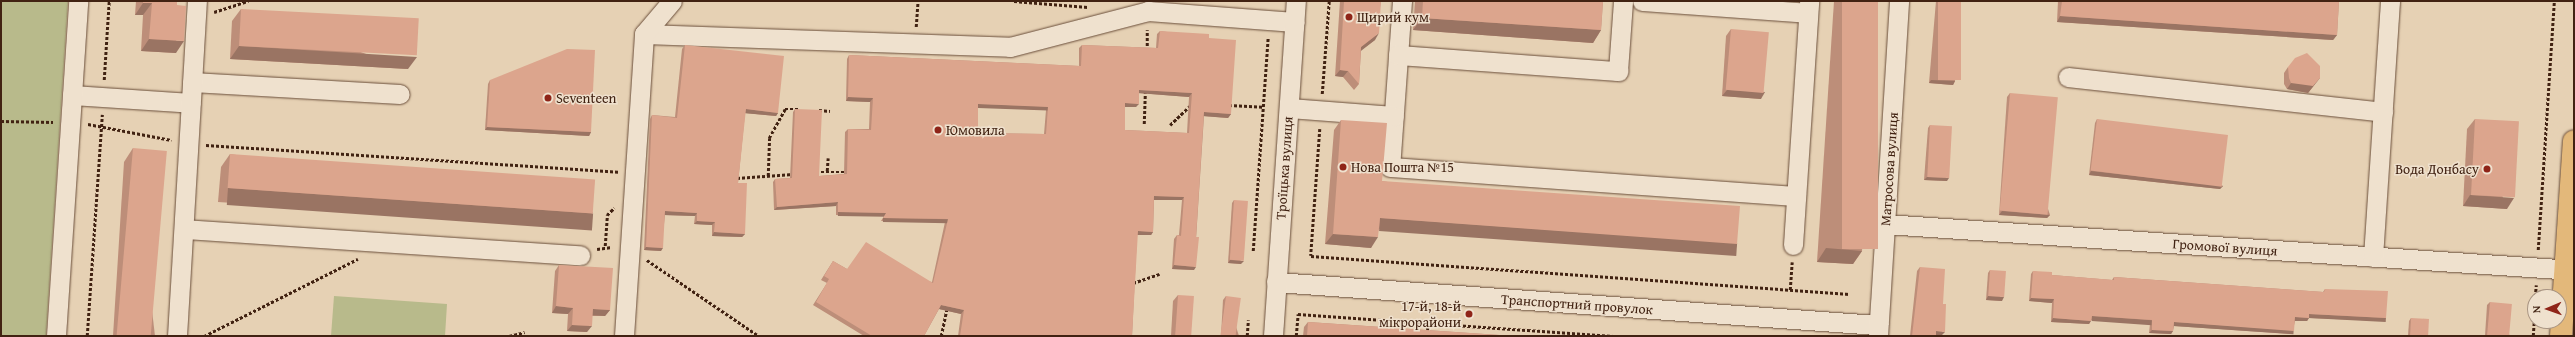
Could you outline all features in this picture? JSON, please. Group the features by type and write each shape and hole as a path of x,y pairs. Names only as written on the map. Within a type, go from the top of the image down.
{"main road":[{"path":"2561,336 2570,270 2574,141"}],"street":[{"path":"56,336 78,1"},
{"path":"624,336 644,34 672,1"},
{"name":"Троїцька вулиця","path":"1273,336 1296,1"},
{"path":"1402,1 1390,167 1796,196"},
{"path":"1398,55 1618,71 1623,1"},
{"path":"1642,1 1808,7 1793,245"},
{"name":"Матросова вулиця","path":"1878,331 1899,1"},
{"path":"2374,257 2390,1"},
{"path":"644,34 1010,47 1148,6 1295,22"},
{"path":"177,336 197,10"},
{"path":"2068,77 2383,112"},
{"path":"192,82 400,94"},
{"path":"72,96 191,103"},
{"path":"1288,108 1394,116"},
{"name":"Громової вулиця","path":"1885,224 2570,270"},
{"path":"184,229 580,255"},
{"name":"Транспортний провулок","path":"1276,282 1878,331"}],"path":[{"path":"87,336 110,1"},
{"path":"197,10 248,1"},
{"path":"914,43 918,1"},
{"path":"1014,1 1093,7"},
{"path":"1329,1 1311,256 1850,294"},
{"path":"2537,268 2554,1"},
{"path":"1146,56 1148,6"},
{"path":"1252,251 1269,20"},
{"path":"1144,124 1145,86"},
{"path":"1170,125 1193,102"},
{"path":"1224,104 1263,107"},
{"path":"768,176 769,138 785,109 800,110"},
{"path":"815,110 830,111"},
{"path":"1,121 58,122"},
{"path":"81,123 101,125 189,144 634,173"},
{"path":"827,171 828,158"},
{"path":"812,172 851,172"},
{"path":"736,178 798,174"},
{"path":"605,246 607,215"},
{"path":"1790,290 1793,245"},
{"path":"630,248 759,336"},
{"path":"204,336 364,256"},
{"path":"1133,283 1159,274"},
{"path":"941,336 947,305"},
{"path":"1296,336 1298,314 1613,336"},
{"path":"1247,336 1248,320"},
{"path":"1427,336 1428,323"},
{"path":"509,336 525,332"}],"green space":[{"path":"1,1 68,1 46,336 1,336"},
{"path":"334,296 447,304 445,336 331,336"}],"building":[{"path":"143,1 177,1 177,5 186,6 184,41 149,39 152,3 143,3"},
{"path":"1344,1 1381,1 1379,33 1361,47 1359,84 1348,71 1340,70"},
{"path":"1423,1 1603,1 1601,30 1422,18"},
{"path":"1842,1 1878,1 1878,249 1842,249"},
{"path":"1938,1 1961,1 1961,80 1938,80"},
{"path":"2062,1 2339,1 2337,35 2060,16"},
{"path":"241,9 419,18 417,55 239,46"},
{"path":"1731,29 1769,32 1764,93 1726,90"},
{"path":"1160,31 1209,34 1209,38 1236,40 1231,114 1204,112 1196,237 1199,237 1196,267 1174,265 1177,235 1181,236 1184,197 1154,196 1153,232 1138,231 1132,336 960,336 964,310 941,305 924,336 872,336 816,302 829,279 824,276 833,261 847,269 866,242 933,283 948,219 883,218 886,213 838,212 838,202 777,207 775,179 792,178 795,109 822,110 819,176 847,174 848,129 871,130 873,98 848,97 849,55 1081,66 1082,45 1158,48","holes":["1139,90 1192,93 1189,133 1125,130 1125,103 1139,104","978,104 1048,107 1046,134 978,133"]},
{"path":"685,45 784,56 778,113 746,109 738,183 747,183 745,234 714,232 715,222 697,221 697,213 665,211 663,248 646,247 652,115 677,118"},
{"path":"567,49 595,50 591,132 487,127 490,80"},
{"path":"2307,53 2320,66 2320,78 2313,86 2291,83 2288,67 2295,58"},
{"path":"2010,93 2058,97 2048,215 2000,211"},
{"path":"2097,119 2228,135 2222,187 2091,171"},
{"path":"2475,119 2519,121 2515,197 2471,195"},
{"path":"1341,120 1387,123 1382,181 1740,206 1737,244 1380,218 1378,237 1333,234"},
{"path":"1930,125 1952,126 1949,178 1927,177"},
{"path":"133,148 167,151 151,336 117,335"},
{"path":"230,154 595,180 593,213 228,188"},
{"path":"1234,200 1248,201 1244,261 1230,260"},
{"path":"559,265 613,268 610,310 593,309 592,326 572,325 573,308 556,306"},
{"path":"1920,267 1945,269 1943,304 1946,304 1945,332 1936,331 1936,336 1912,336"},
{"path":"1990,270 2006,271 2004,297 1988,296"},
{"path":"2033,271 2052,272 2052,275 2114,280 2114,277 2324,292 2325,289 2388,291 2386,318 2309,314 2309,318 2295,317 2294,331 2174,322 2173,331 2152,330 2152,320 2092,316 2091,321 2053,318 2054,299 2031,298"},
{"path":"1178,295 1194,296 1191,336 1175,336"},
{"path":"1226,296 1241,298 1236,336 1220,336"},
{"path":"2490,302 2512,304 2509,336 2487,336"},
{"path":"2411,318 2429,319 2428,336 2410,336"},
{"path":"1308,322 1514,336 1307,336"}],"place":[{"name":"Щирий кум","path":"1349,17"},
{"name":"Seventeen","path":"548,98"},
{"name":"Юмовила","path":"938,130"},
{"name":"Нова Пошта №15","path":"1343,167"},
{"name":"Вода Донбасу","path":"2487,169"},
{"name":"17-й, 18-й мікрорайони","path":"1469,314"}]}
